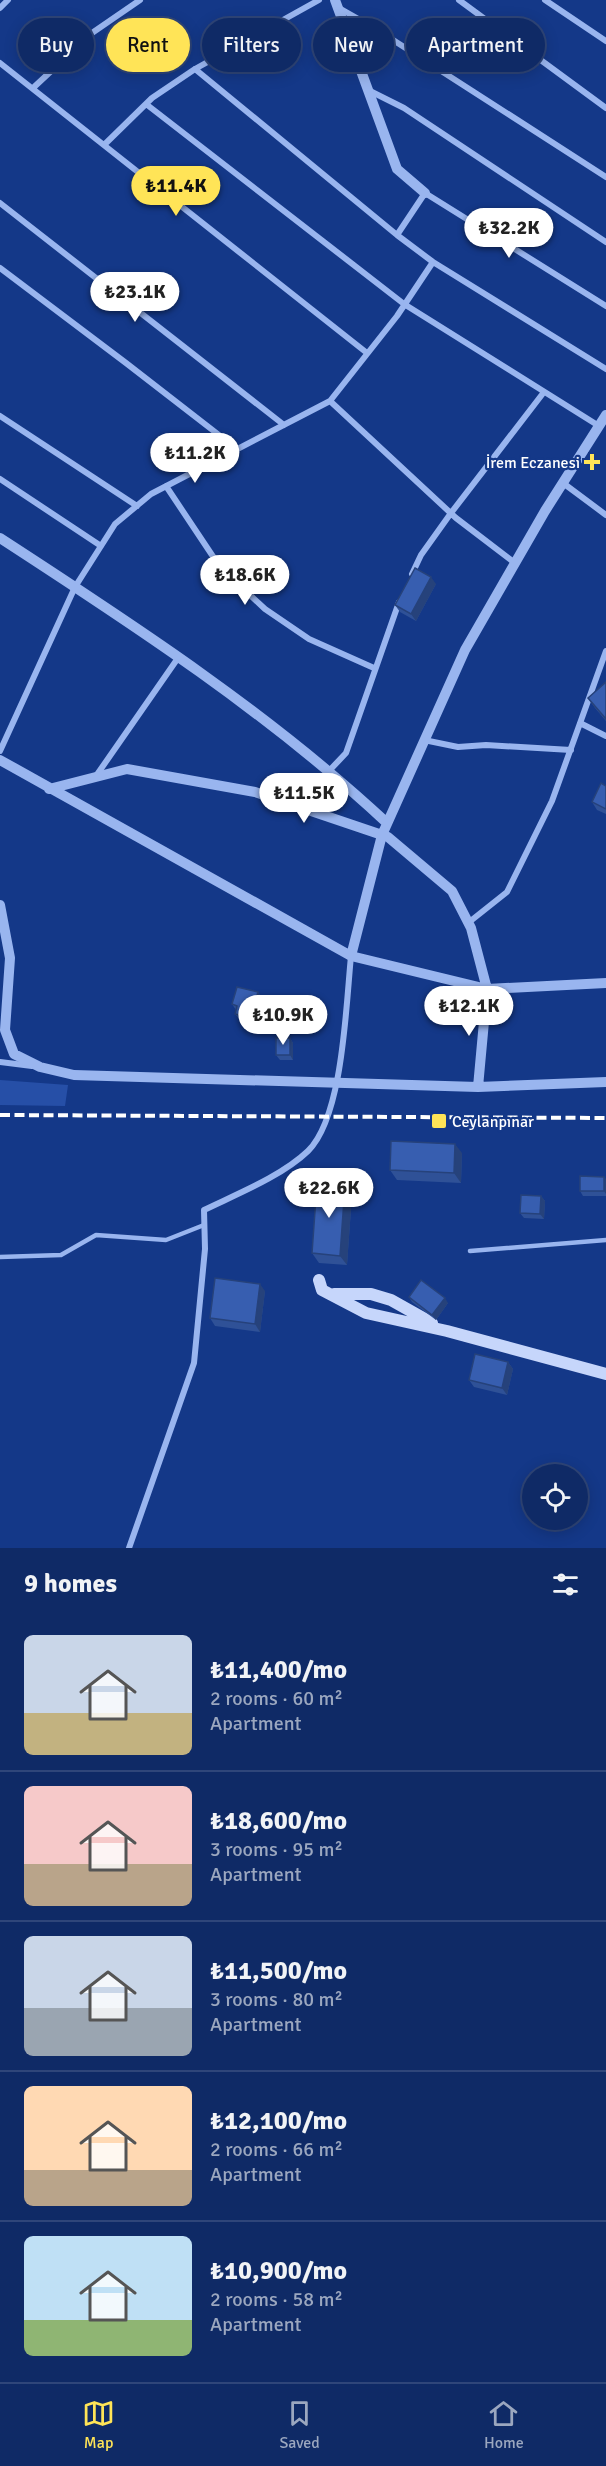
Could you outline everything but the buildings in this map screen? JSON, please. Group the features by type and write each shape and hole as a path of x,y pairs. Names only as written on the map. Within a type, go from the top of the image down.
{"main road":[{"path":"319,1280 322,1290 366,1313 447,1331 606,1374"},
{"path":"330,1294 371,1294 391,1300 447,1331"}],"street":[{"path":"0,8 6,0"},
{"path":"33,88 92,33 140,0"},
{"path":"104,145 146,104 195,69 319,0"},
{"path":"459,0 606,108"},
{"path":"545,0 606,41"},
{"path":"336,3 397,169 425,193 606,306"},
{"path":"336,3 606,177"},
{"path":"0,63 367,354"},
{"path":"195,69 433,262 606,369"},
{"path":"367,89 404,108 606,242"},
{"path":"146,104 404,304 599,426"},
{"path":"397,235 425,193"},
{"path":"0,203 284,425"},
{"path":"0,751 75,587 115,524 151,494 330,401 433,262"},
{"path":"0,268 237,449"},
{"path":"406,585 421,555 451,513 544,392"},
{"path":"330,401 451,513 515,563"},
{"path":"129,1548 194,1363 205,1249 204,1210 289,1165 315,1144 322,1134 337,1083 351,956 382,835 465,650 563,483 606,415"},
{"path":"0,416 137,506"},
{"path":"0,479 101,546"},
{"path":"563,483 606,515"},
{"path":"166,486 220,567 265,609 309,639 374,668"},
{"path":"0,538 75,587 259,715 329,771 387,823"},
{"path":"329,771 346,753 374,668 402,596"},
{"path":"468,923 507,892 552,801 606,651"},
{"path":"95,777 178,658"},
{"path":"580,723 606,736"},
{"path":"424,740 458,747 486,745 571,750"},
{"path":"0,760 351,956 487,989 606,983"},
{"path":"50,789 127,769 255,792 388,837 452,891 468,923 487,989 478,1087"},
{"path":"0,905 10,958 5,972 5,1030 14,1054 40,1067"},
{"path":"0,1062 40,1067 74,1075 478,1087 606,1083"}],"lane":[{"path":"0,1257 61,1255 96,1235 166,1240 204,1225"},
{"path":"470,1251 606,1240"}],"shaded area":[{"path":"0,1080 68,1085 65,1106 0,1105"}],"railway":[{"path":"0,1115 606,1118"}],"place":[{"name":"İrem Eczanesi","path":"592,462"},
{"name":"Ceylanpınar","path":"439,1121"}]}
